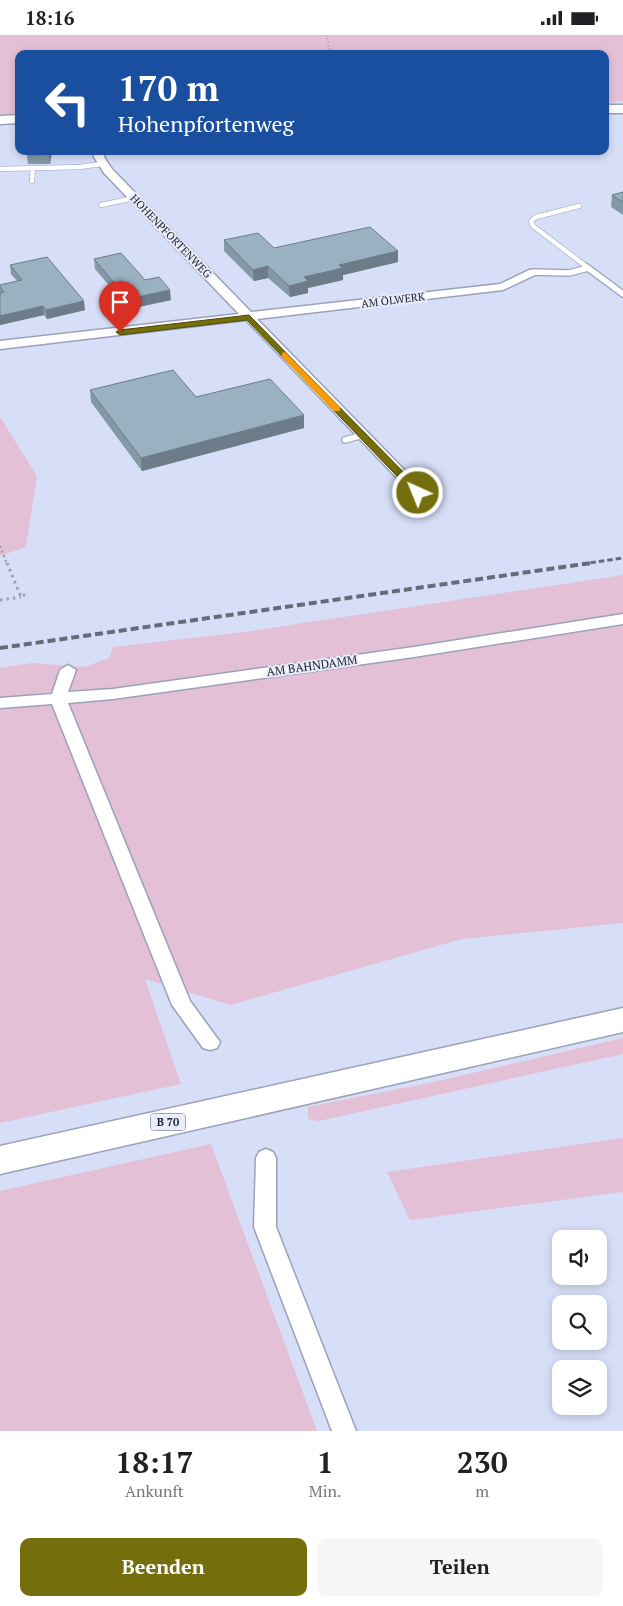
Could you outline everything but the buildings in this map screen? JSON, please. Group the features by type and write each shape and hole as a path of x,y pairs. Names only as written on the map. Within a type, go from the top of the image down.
{"main road":[{"name":"B 70","path":"0,1160 623,1020"}],"street":[{"path":"609,109 623,109"},
{"path":"0,120 15,119"},
{"path":"99,155 102,164"},
{"name":"HOHENPFORTENWEG","path":"102,164 418,493"},
{"name":"AM ÖLWERK","path":"249,317 503,287 533,272"},
{"path":"0,345 249,317"},
{"name":"AM BAHNDAMM","path":"0,703 113,694 414,652 623,619"},
{"path":"68,670 58,699 182,1005 210,1042"},
{"path":"266,1158 265,1227 344,1431"}],"lane":[{"path":"0,169 79,167 102,164"},
{"path":"32,181 33,168"},
{"path":"101,205 134,198"},
{"path":"579,206 536,217 531,221 533,226 623,294"},
{"path":"533,272 569,273 588,268"},
{"path":"345,440 363,435"}],"path":[{"path":"326,35 330,50"},
{"path":"0,546 21,597"},
{"path":"0,600 21,597 26,594"}],"shaded area":[{"path":"0,35 623,35 623,101 609,102 609,50 15,50 15,114 0,114"},
{"path":"0,417 37,476 26,547 0,556"},
{"path":"623,575 623,923 462,939 230,1005 145,979 181,1084 0,1123 0,668 32,663 84,667 109,658 113,647 244,632"},
{"path":"623,1038 623,1054 319,1121 308,1119 308,1107 443,1080"},
{"path":"623,1138 623,1192 410,1220 387,1172"},
{"path":"211,1144 317,1431 0,1431 0,1191"}],"railway":[{"path":"582,564 623,558"},
{"path":"0,648 591,563"}],"slow traffic":[{"path":"285,355 337,409"}],"route":[{"path":"120,332 249,317 418,493"}]}
